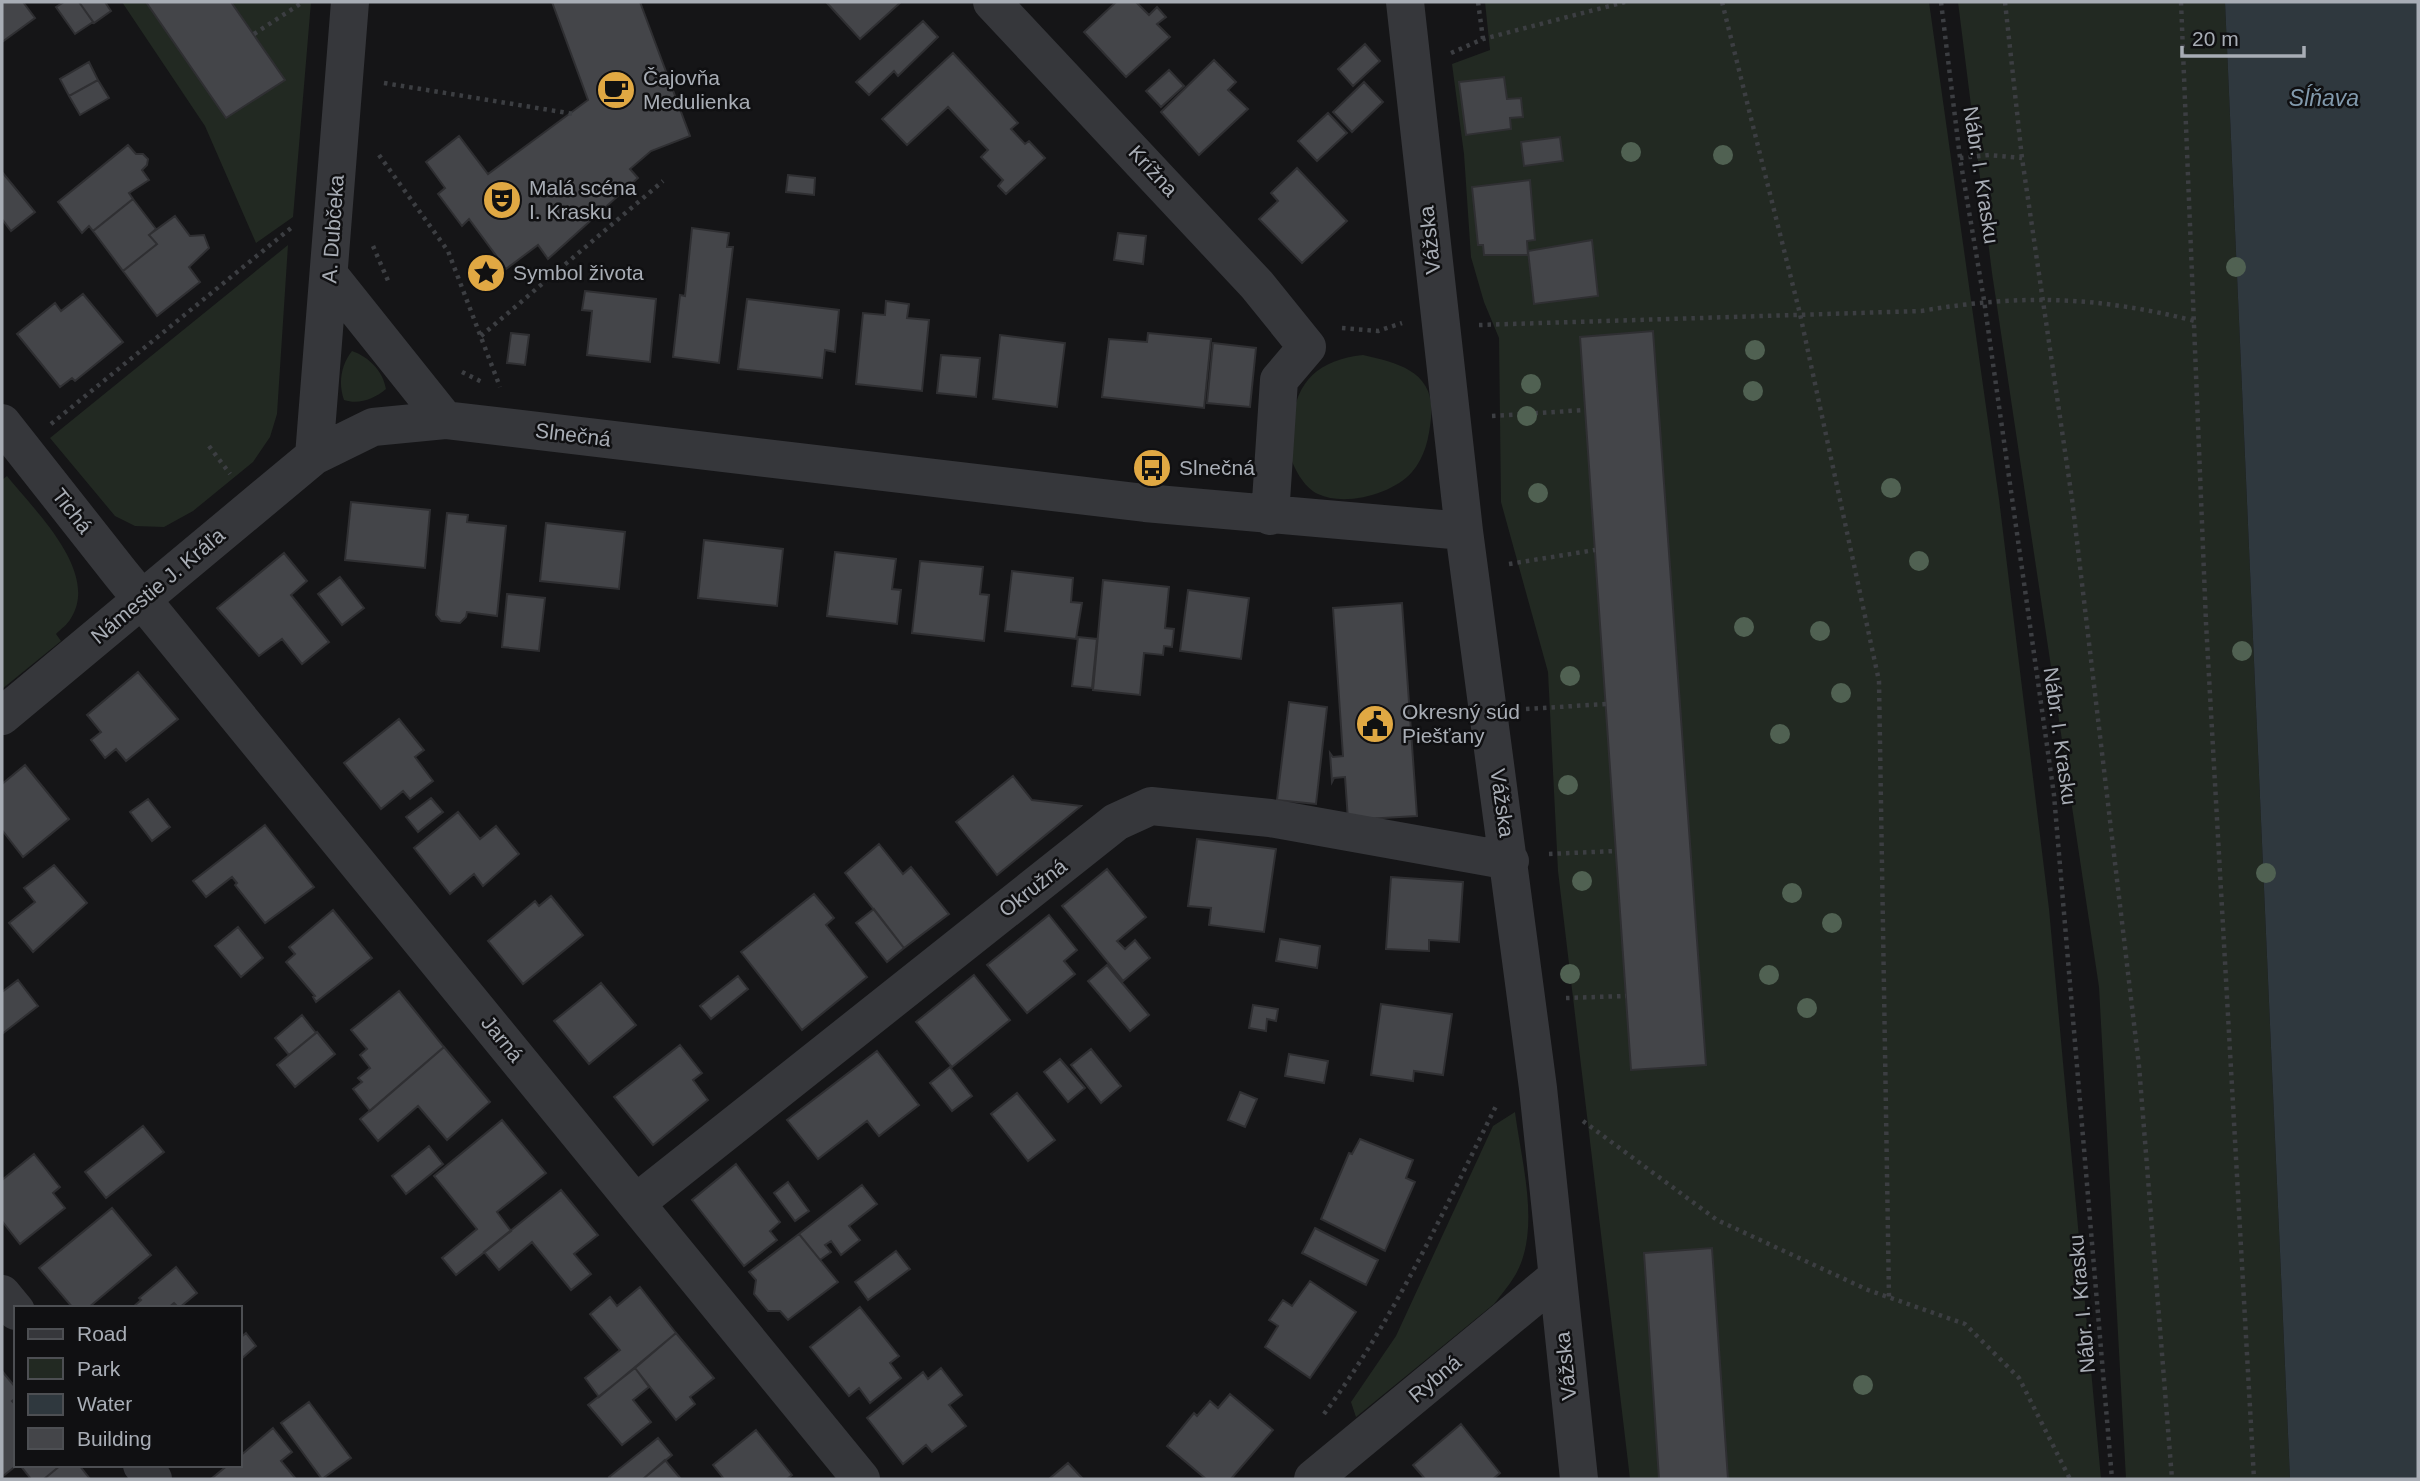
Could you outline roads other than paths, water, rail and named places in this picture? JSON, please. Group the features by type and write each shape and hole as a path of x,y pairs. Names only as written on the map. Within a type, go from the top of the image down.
{"street":[{"name":"A. Dubčeka","path":"314,456 350,2"},
{"name":"Krížna","path":"992,2 1183,203 1300,338 1279,380 1270,516"},
{"name":"Vážska","path":"1405,2 1464,531 1523,858 1538,1088 1579,1479"},
{"path":"330,276 445,420"},
{"name":"Slnečná","path":"314,456 373,427 445,420 1270,516 1464,531"},
{"name":"Tichá","path":"12,435 142,600"},
{"name":"Námestie J. Kráľa","path":"2,716 314,456"},
{"name":"Jarná","path":"142,600 861,1479"},
{"name":"Okružná","path":"636,1203 1116,822 1151,806 1270,818 1523,858"},
{"name":"Rybná","path":"1313,1479 1556,1278"},
{"path":"2,1294 14,1309"}],"water":[{"name":"Sĺňava","path":"2225,2 2418,2 2418,1479 2290,1479"}],"place":[{"name":"Čajovňa Medulienka","path":"616,90"},
{"name":"Malá scéna I. Krasku","path":"502,200"},
{"name":"Symbol života","path":"486,273"},
{"name":"Slnečná","path":"1152,468"},
{"name":"Okresný súd Piešťany","path":"1375,724"}]}
